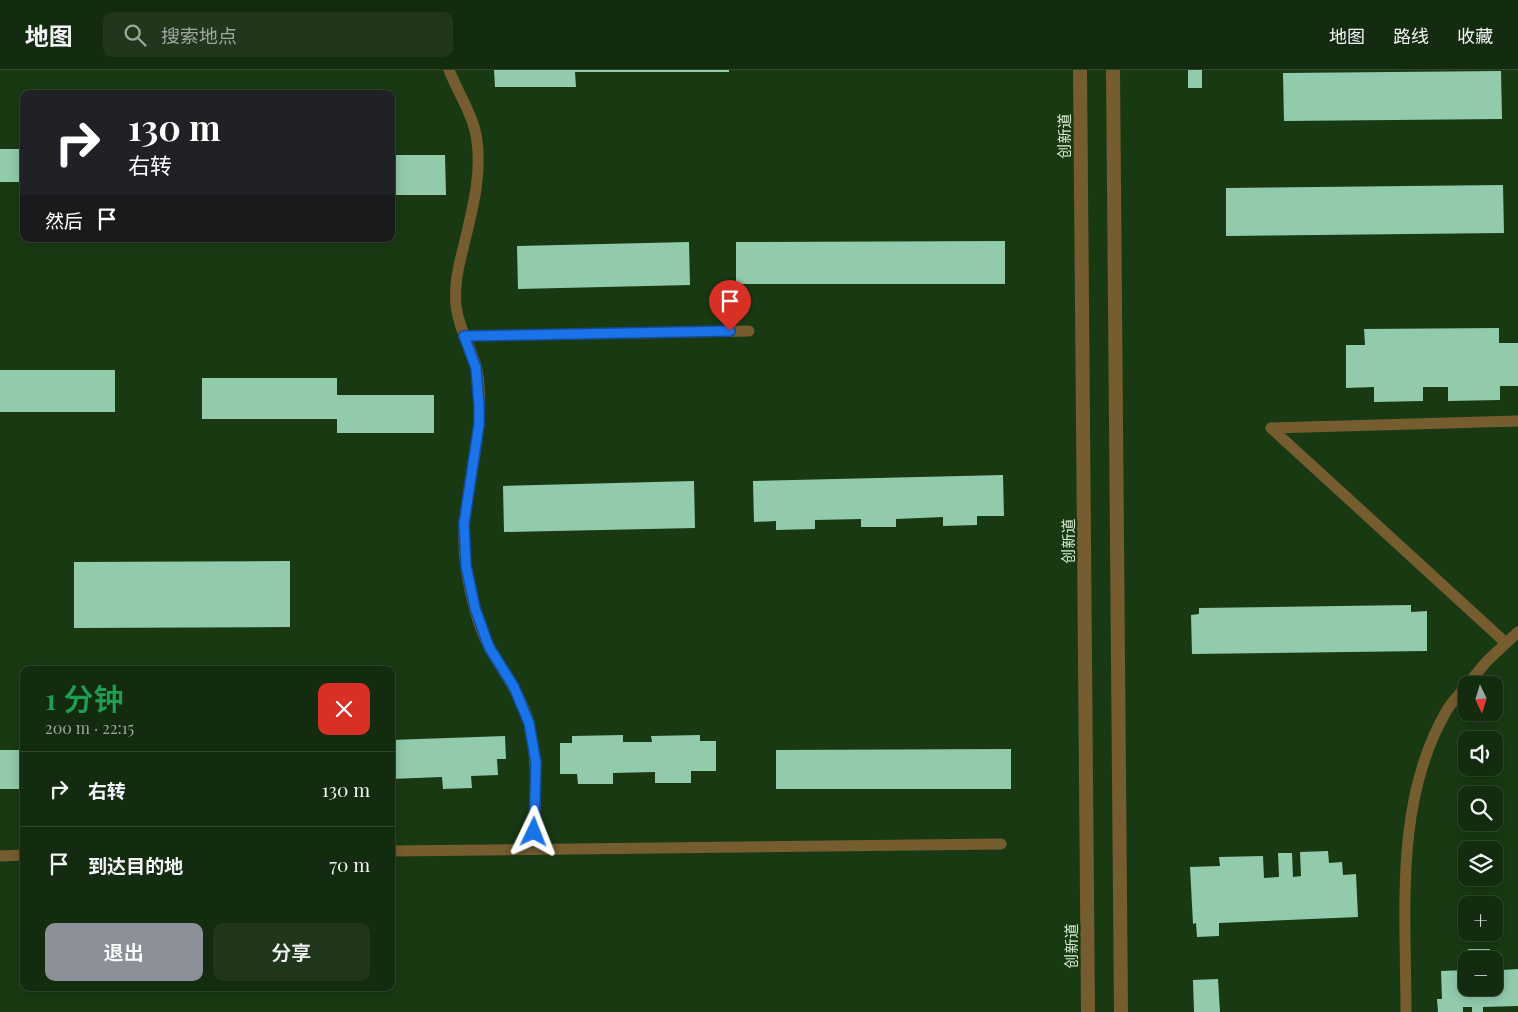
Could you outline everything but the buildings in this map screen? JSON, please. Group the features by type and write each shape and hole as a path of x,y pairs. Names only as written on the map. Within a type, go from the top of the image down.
{"street":[{"name":"创新道","path":"1080,70 1088,1012"},
{"path":"1113,70 1121,1012"}],"lane":[{"path":"448,70 472,120 477,141 478,168 476,195 456,277 456,304 460,326 476,368 479,405 479,424 464,524 466,566 475,608 489,647 514,687 529,723 536,763 534,849"},
{"path":"464,336 749,331"},
{"path":"1506,643 1271,428 1518,422"},
{"path":"1475,676 1487,661 1518,632"},
{"path":"1406,1012 1405,872 1411,810 1426,752 1448,709 1458,697"},
{"path":"395,851 1001,844"},
{"path":"0,856 20,855"}],"route":[{"path":"534,832 536,763 529,723 514,687 489,647 475,608 466,566 464,524 479,424 479,405 476,368 464,336 730,331"}]}
